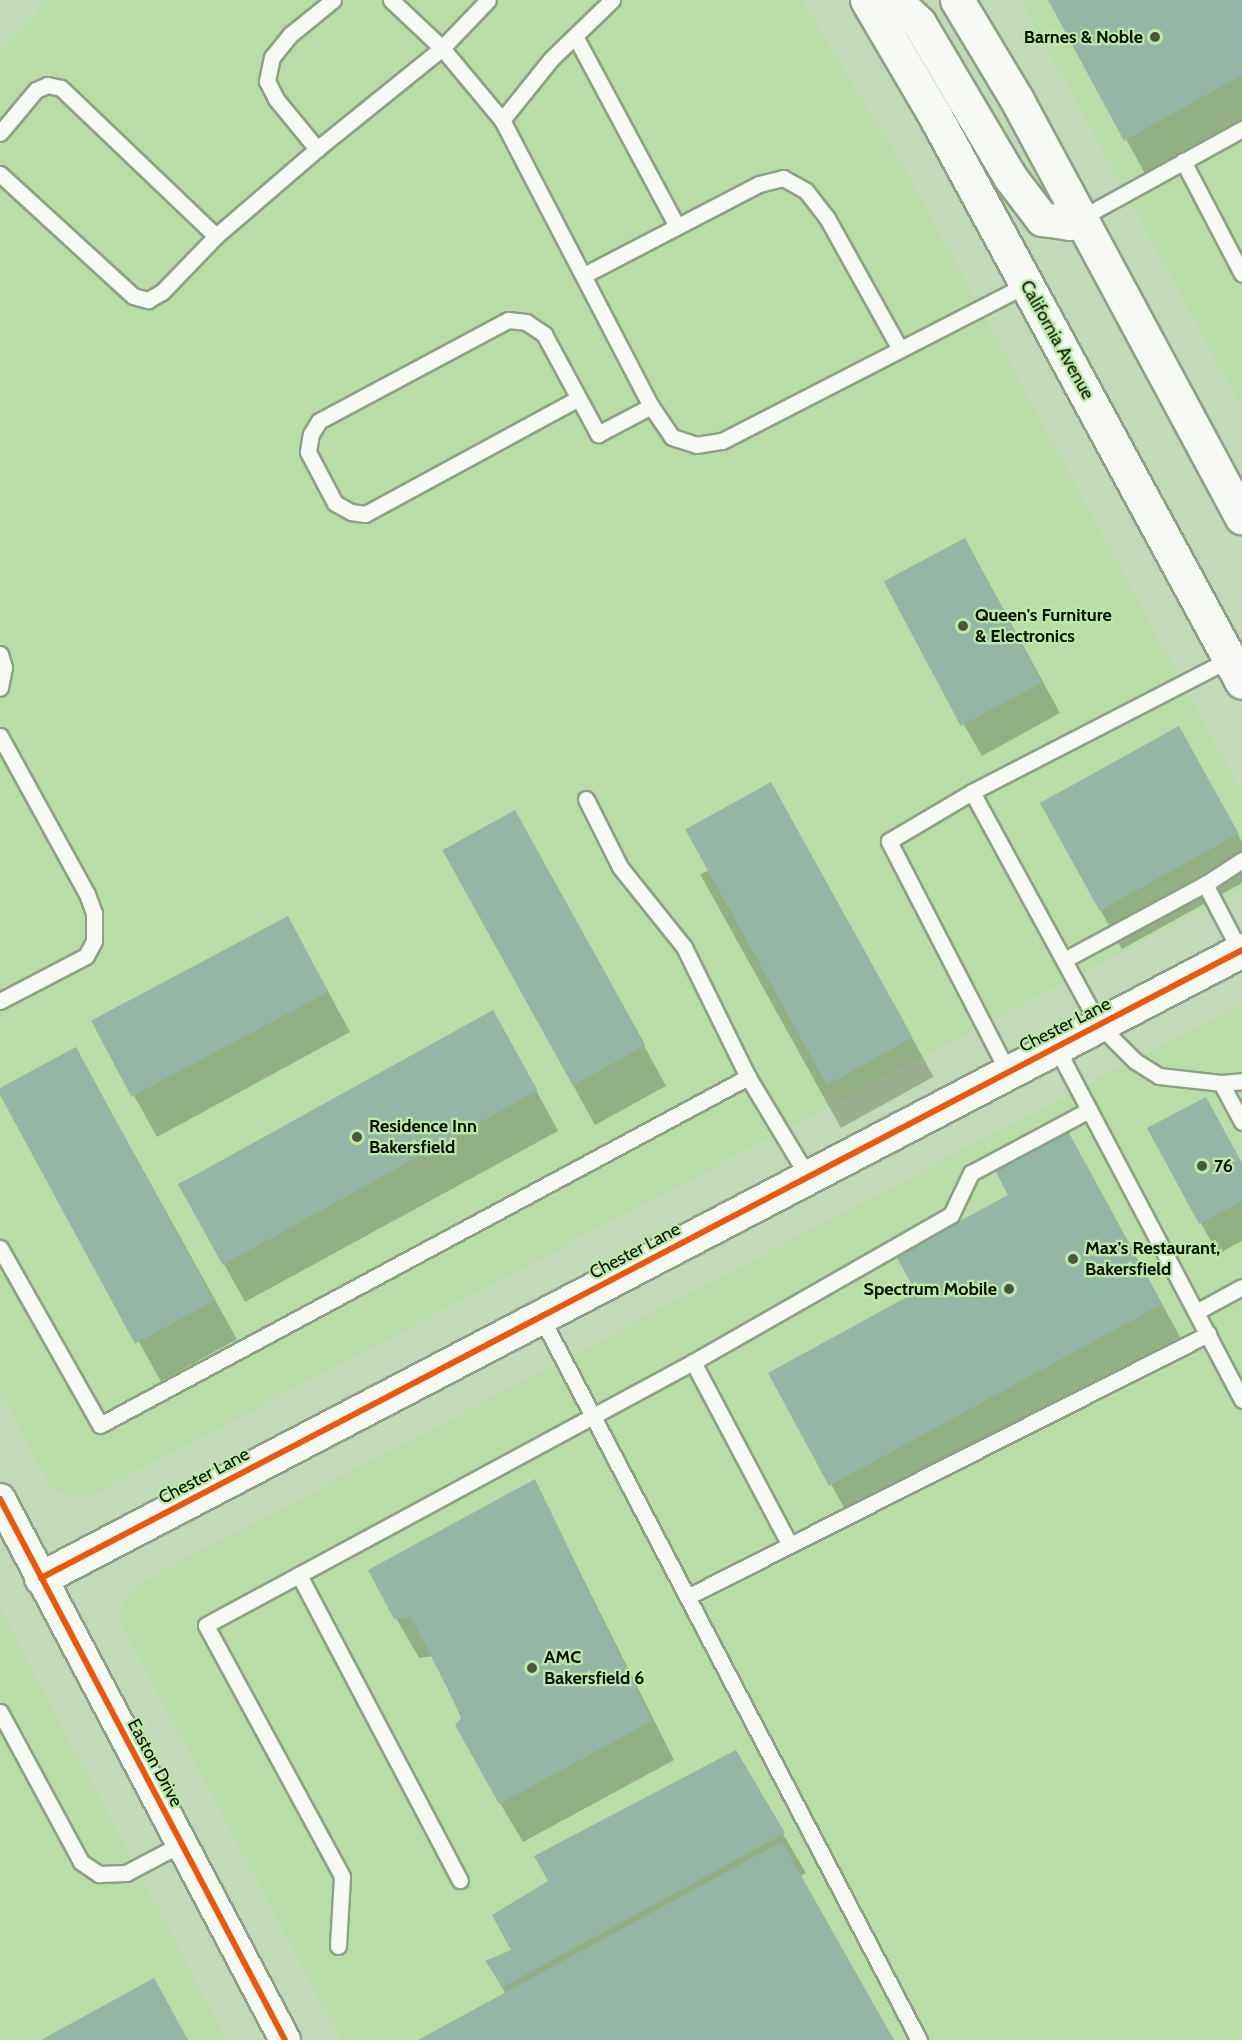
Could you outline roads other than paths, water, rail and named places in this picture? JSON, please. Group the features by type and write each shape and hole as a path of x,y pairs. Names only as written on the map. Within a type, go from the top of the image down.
{"main road":[{"name":"California Avenue","path":"867,0 1028,284 1236,671"},
{"path":"887,0 900,5 920,22 1010,177 1042,219 1069,223 1081,218"},
{"path":"957,0 1081,218 1242,517"},
{"name":"Chester Lane","path":"41,1578 1241,952"}],"street":[{"name":"Easton Drive","path":"0,1501 285,2040"}],"lane":[{"path":"317,148 276,99 267,81 272,57 290,35 333,0"},
{"path":"391,0 442,48 502,120 651,406 672,437 696,445 722,441 1028,284"},
{"path":"0,174 133,296 148,300 162,292 216,236 317,148 442,48 488,0"},
{"path":"502,120 574,36 612,0"},
{"path":"574,36 677,226"},
{"path":"0,133 36,90 47,85 61,88 216,236"},
{"path":"1081,218 1242,129"},
{"path":"1183,161 1242,274"},
{"path":"584,275 759,184 783,178 806,190 827,218 900,349"},
{"path":"577,399 365,514 351,512 335,503 308,452 311,434 319,421 508,320 526,322 544,334 577,399 598,434 651,406"},
{"path":"0,654 4,667 0,688"},
{"path":"1008,1072 889,841 972,792 1236,671"},
{"path":"0,736 87,894 93,913 94,941 86,956 0,1001"},
{"path":"972,792 1100,1025 1135,1061 1159,1076 1221,1083 1242,1081"},
{"path":"586,800 620,867 684,947 748,1077 808,1177"},
{"path":"1064,960 1205,884 1242,860"},
{"path":"1205,884 1241,952"},
{"path":"1056,1047 1242,1400"},
{"path":"0,1248 99,1425 748,1077"},
{"path":"1221,1083 1242,1122"},
{"path":"338,1946 342,1876 206,1625 693,1362 951,1215 971,1173 1089,1110"},
{"path":"1196,1312 1242,1287"},
{"path":"541,1317 591,1417 919,2040"},
{"path":"687,1597 1208,1334"},
{"path":"693,1362 790,1545"},
{"path":"299,1575 460,1880"},
{"path":"0,1712 81,1862 99,1874 126,1873 181,1844"}],"place":[{"name":"Barnes & Noble","path":"1155,37"},
{"name":"Queen's Furniture & Electronics","path":"963,626"},
{"name":"Residence Inn Bakersfield","path":"357,1137"},
{"name":"76","path":"1202,1166"},
{"name":"Max's Restaurant, Bakersfield","path":"1073,1259"},
{"name":"Spectrum Mobile","path":"1009,1289"},
{"name":"AMC Bakersfield 6","path":"532,1668"}]}
